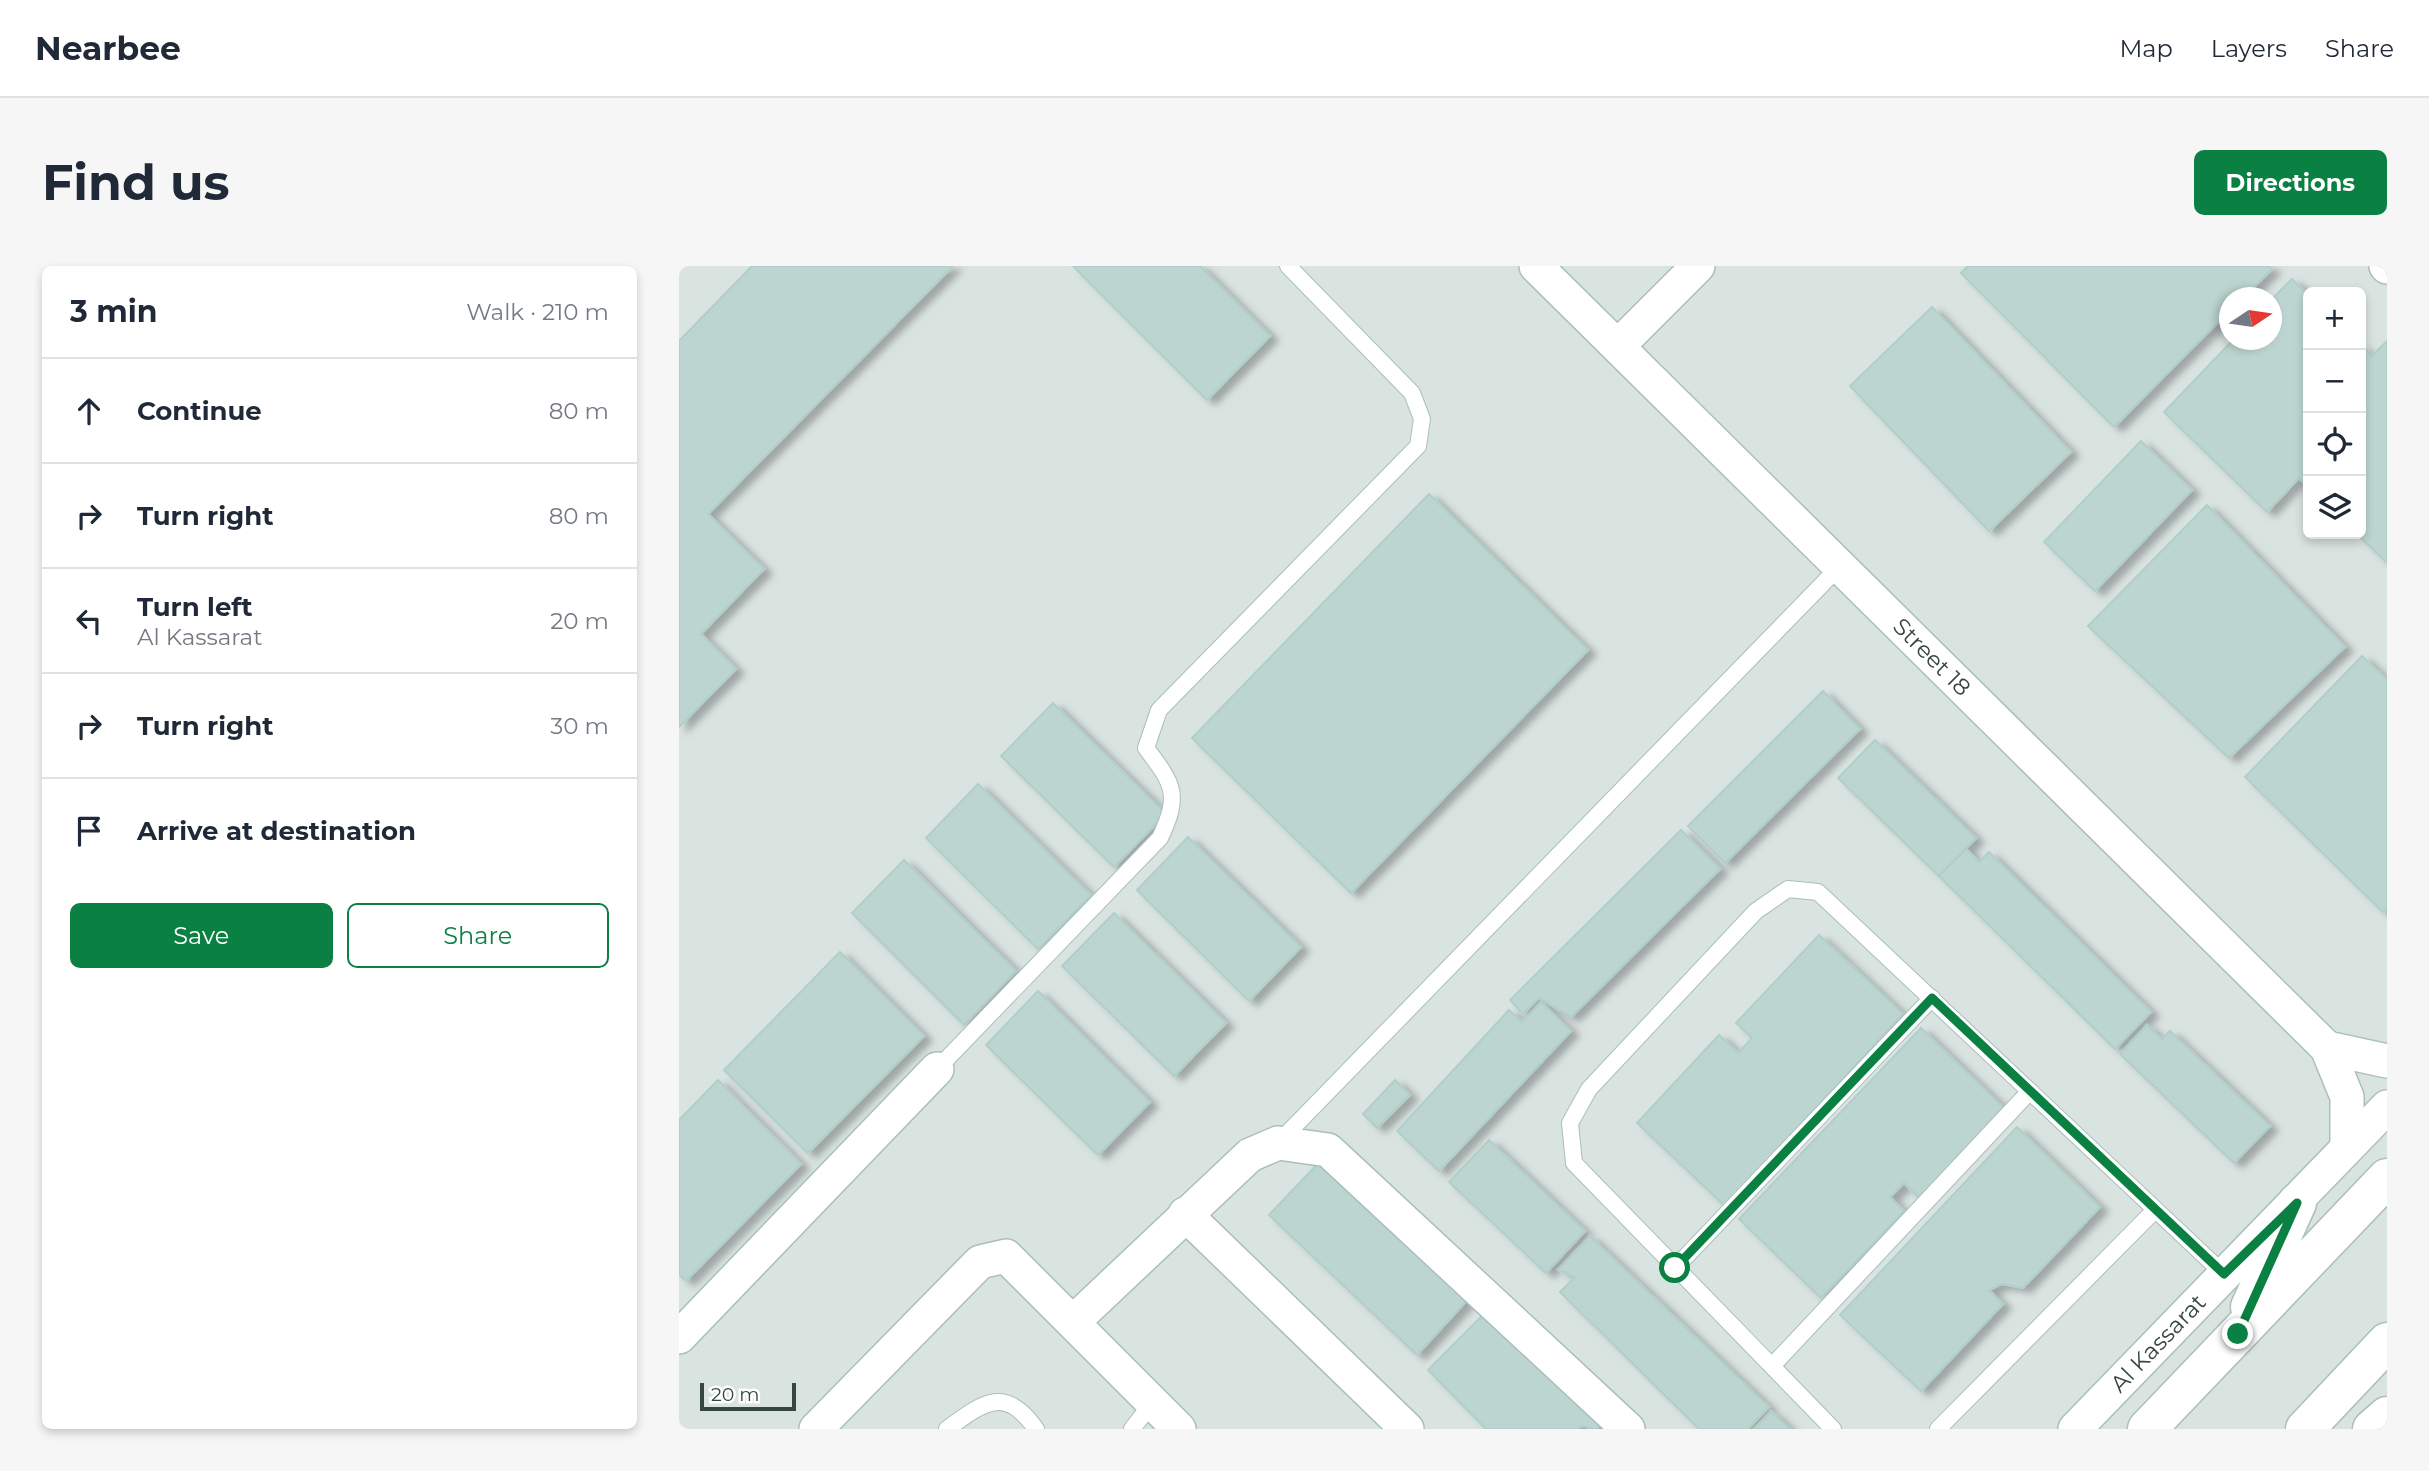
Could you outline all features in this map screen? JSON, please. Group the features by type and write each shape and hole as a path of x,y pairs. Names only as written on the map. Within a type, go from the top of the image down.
{"street":[{"name":"Street 18","path":"1536,266 2327,1048 2347,1097 2347,1147"},
{"path":"1618,346 1698,266"},
{"path":"2327,1048 2387,1061"},
{"path":"679,1337 937,1069"},
{"name":"Al Kassarat","path":"2075,1429 2224,1274 2297,1203 2387,1107"},
{"path":"1073,1322 1250,1155 1278,1143 1328,1150 1628,1429"},
{"path":"2147,1429 2387,1178"},
{"path":"2238,1334 2297,1203"},
{"path":"1185,1214 1407,1429"},
{"path":"816,1429 980,1262 1006,1256 1179,1429"},
{"path":"2305,1429 2387,1342"},
{"path":"2372,1429 2387,1416"}],"lane":[{"path":"937,1069 1160,838 1172,814 1171,781 1146,748 1159,710 1418,446 1422,419 1412,393 1288,266"},
{"path":"1278,1143 1840,566"},
{"path":"1833,1429 1574,1163 1570,1123 1589,1089 1756,911 1788,889 1818,892 2224,1274"},
{"path":"1675,1268 1932,998"},
{"path":"1773,1365 2030,1091"},
{"path":"1938,1429 2155,1210"},
{"path":"947,1429 980,1406 1003,1401 1021,1408 1036,1429"},
{"path":"1132,1429 1153,1402"}],"shaded area":[{"path":"679,266 2387,266 2387,1429 679,1429"}],"building":[{"path":"752,266 953,266 708,514 764,569 701,634 736,669 679,727 679,341"},
{"path":"1073,266 1200,266 1270,336 1207,400"},
{"path":"1968,266 2269,266 2272,269 2254,287 2219,287 2219,321 2114,427 1961,273"},
{"path":"2292,279 2303,290 2303,482 2299,478 2267,512 2164,412 2223,350 2282,350 2282,289"},
{"path":"1932,307 2071,452 1989,531 1850,386"},
{"path":"2387,341 2385,561 2362,539 2366,539 2366,350 2372,356"},
{"path":"2141,441 2192,490 2095,591 2044,542"},
{"path":"1429,494 1588,650 1351,893 1192,738"},
{"path":"2207,505 2345,647 2229,758 2088,626"},
{"path":"2362,656 2387,680 2387,908 2383,912 2245,777"},
{"path":"1823,691 1860,729 1725,863 1688,826"},
{"path":"1053,703 1166,814 1114,867 1001,756"},
{"path":"1875,740 1976,838 1939,876 1838,778"},
{"path":"978,784 1091,895 1038,949 926,838"},
{"path":"1681,830 1720,869 1571,1017 1539,998 1523,1014 1510,1000"},
{"path":"1188,837 1301,947 1249,1001 1137,890"},
{"path":"1966,849 1979,862 1989,852 2151,1012 2115,1049 1939,876"},
{"path":"904,860 1016,971 964,1025 852,913"},
{"path":"1114,913 1226,1023 1174,1076 1062,966"},
{"path":"1819,935 1903,1014 1725,1206 1637,1123 1719,1035 1738,1053 1752,1038 1736,1023"},
{"path":"840,952 924,1036 808,1153 724,1070"},
{"path":"1038,991 1150,1102 1098,1155 986,1045"},
{"path":"1541,1002 1571,1031 1439,1171 1397,1131 1509,1010 1522,1022"},
{"path":"2147,1025 2162,1039 2170,1031 2270,1126 2234,1163 2120,1054"},
{"path":"1921,1028 2005,1109 1920,1199 1904,1183 1890,1197 1904,1211 1821,1298 1739,1219"},
{"path":"718,1080 801,1164 686,1281 679,1275 679,1120"},
{"path":"1395,1080 1410,1095 1377,1128 1363,1114"},
{"path":"2017,1127 2100,1207 2023,1288 2002,1284 1989,1290 2003,1304 1921,1391 1840,1315"},
{"path":"1489,1140 1585,1231 1546,1273 1449,1182"},
{"path":"1324,1157 1471,1296 1417,1355 1269,1215"},
{"path":"1590,1236 1769,1407 1748,1429 1699,1429 1560,1292 1575,1277 1558,1270"},
{"path":"1484,1314 1600,1425 1596,1429 1581,1426 1578,1429 1486,1429 1428,1370"},
{"path":"1771,1411 1790,1429 1754,1429"}],"route":[{"path":"1675,1268 1932,998 2224,1274 2297,1203 2238,1334"}]}
